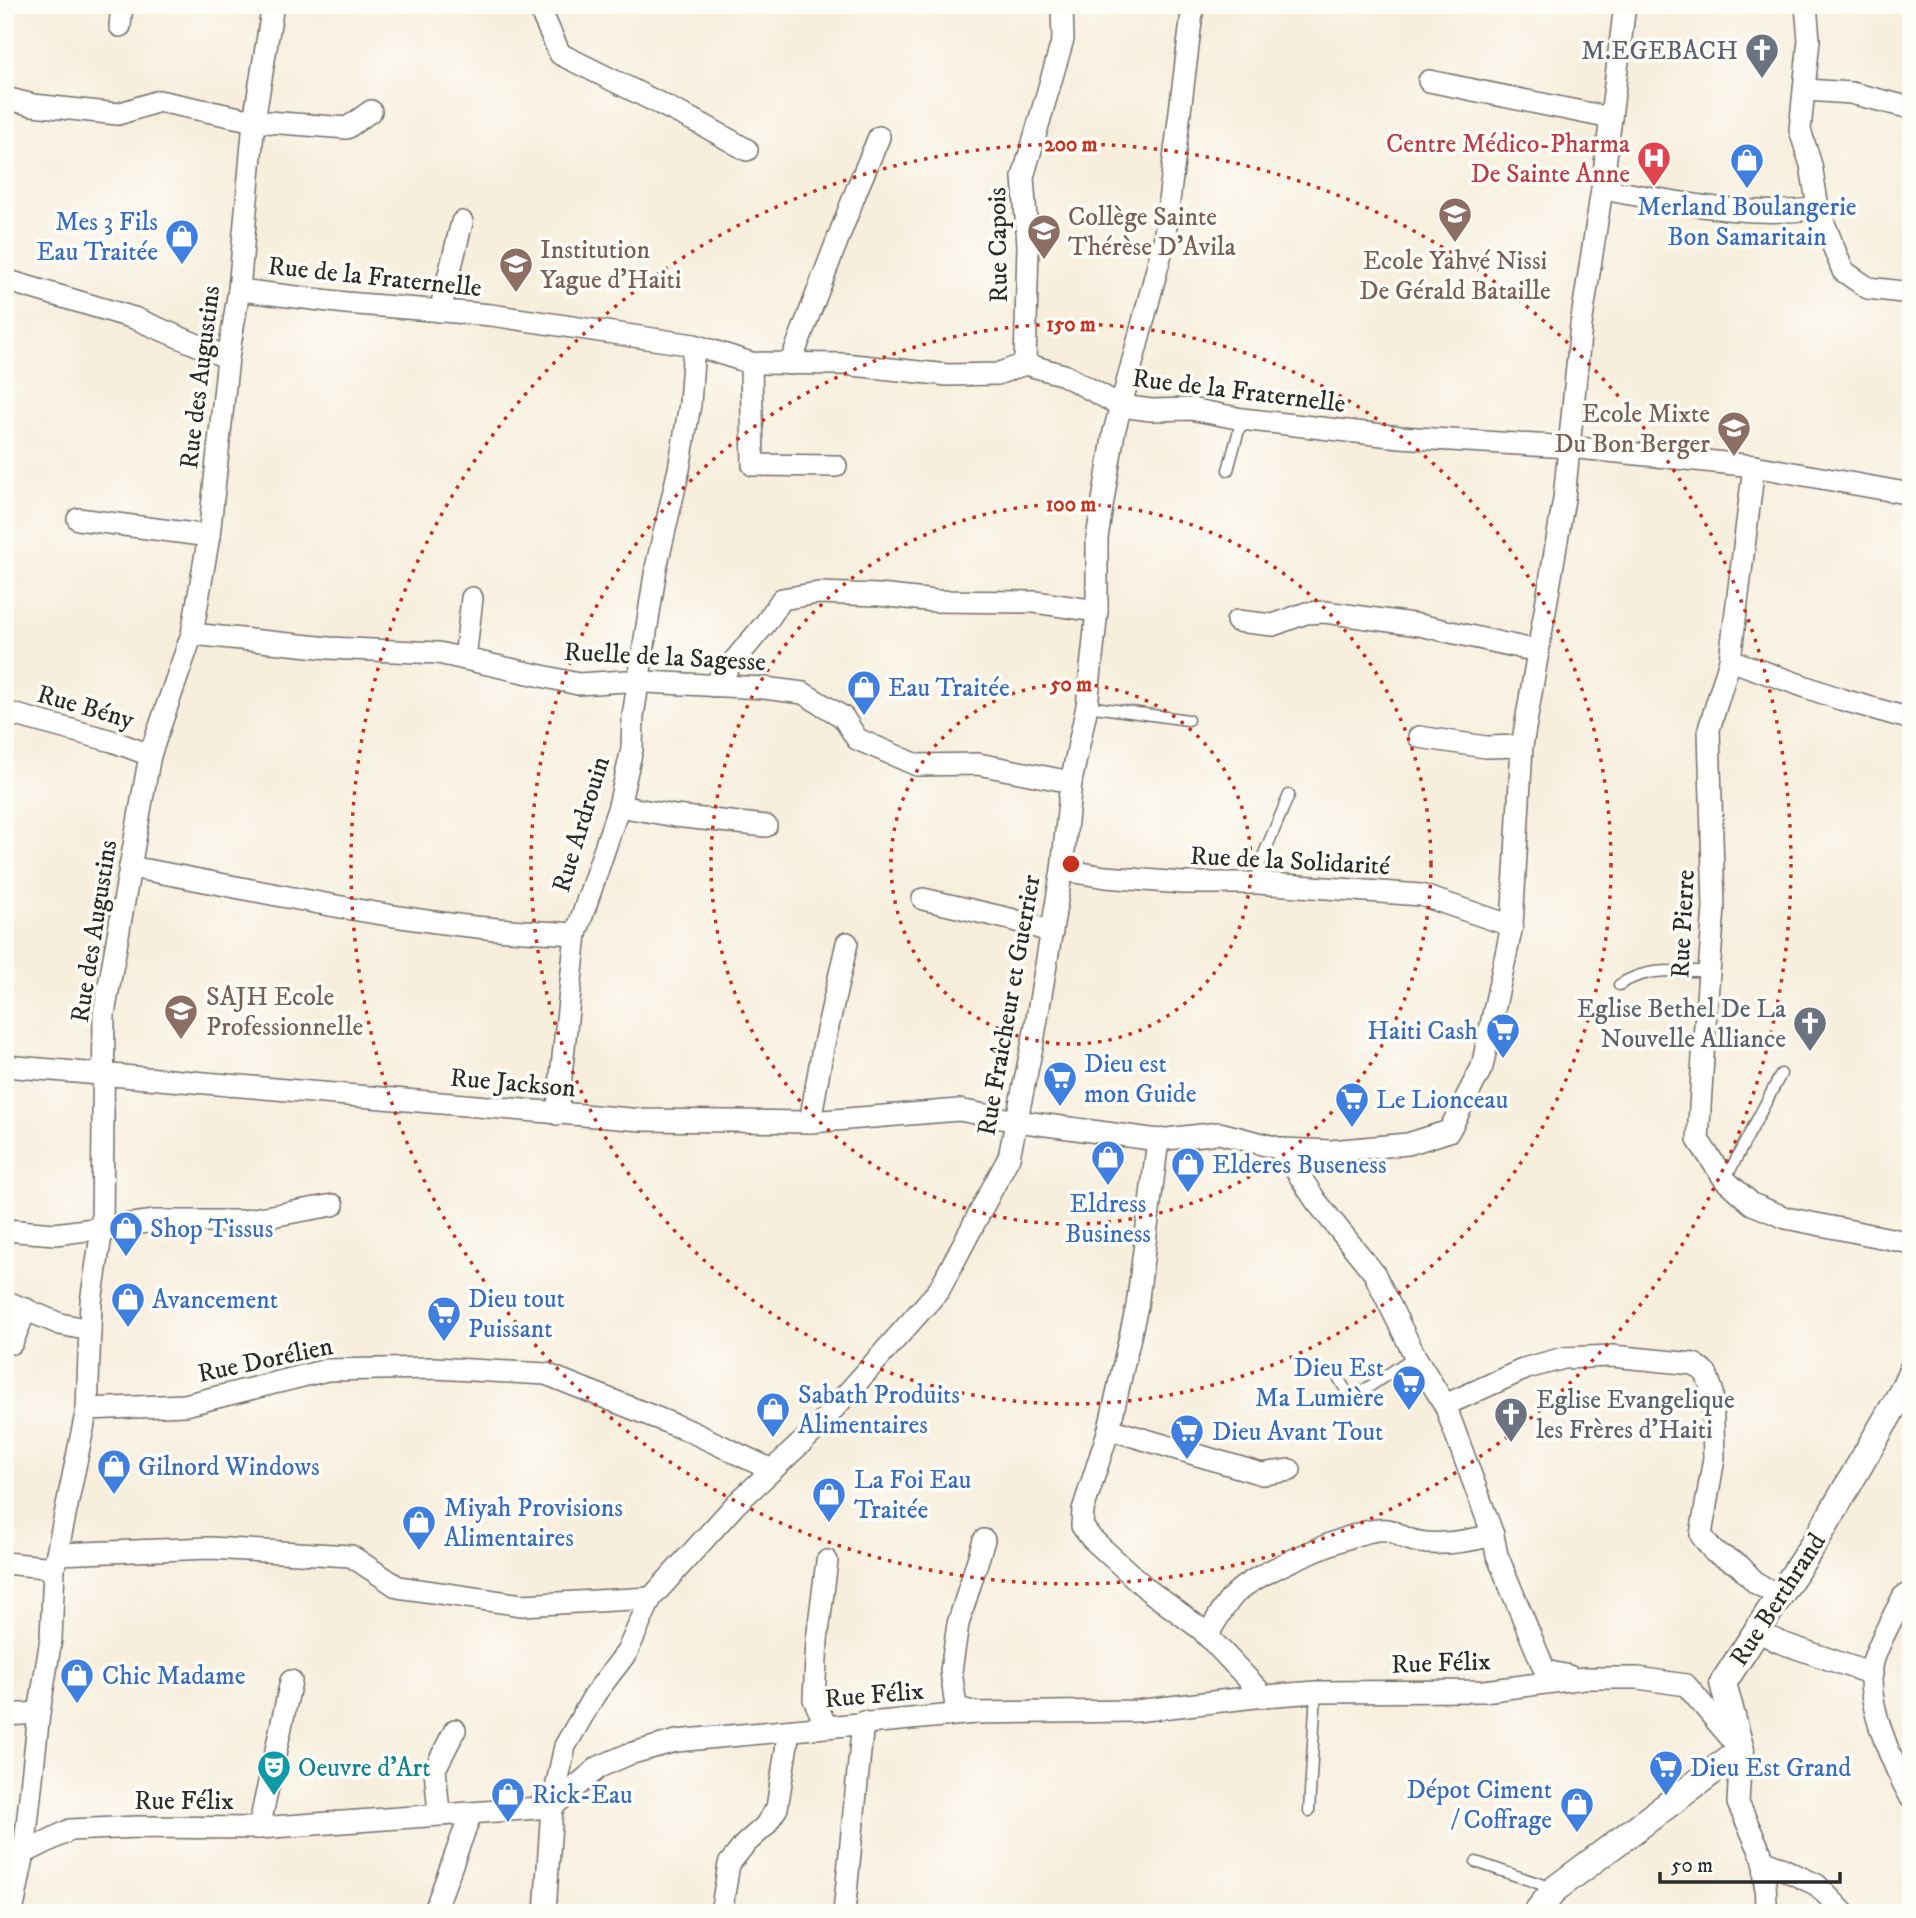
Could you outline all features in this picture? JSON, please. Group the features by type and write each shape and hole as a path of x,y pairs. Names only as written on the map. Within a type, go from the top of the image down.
{"street":[{"name":"Rue des Augustins","path":"12,1913 14,1854 51,1639 56,1561 87,1409 91,1302 102,1229 104,1014 150,755 192,635 209,536 228,358 239,290 254,121 273,5"},
{"path":"538,5 560,54 703,125 747,150"},
{"name":"Rue Capois","path":"1025,364 1028,245 1023,177 1063,39 1062,5"},
{"name":"Rue Fraîcheur et Guerrier","path":"545,1913 552,1807 565,1746 595,1694 627,1652 651,1598 736,1504 813,1432 939,1290 1009,1157 1052,932 1062,870 1071,782 1087,706 1097,611 1097,538 1114,432 1164,242 1193,5"},
{"name":"Rue Jackson","path":"5,1066 557,1114 694,1122 810,1122 959,1110 1017,1121 1158,1140 1219,1133 1282,1149 1331,1151 1408,1144 1449,1132 1482,1067 1512,926 1522,746 1564,499 1581,325 1602,189 1625,5"},
{"path":"1806,5 1809,40 1800,130 1811,165 1818,208 1843,271 1868,288 1911,293"},
{"path":"1429,80 1611,118"},
{"path":"1805,90 1851,93 1911,108"},
{"path":"5,98 33,105 118,114 159,101 254,121 347,128 371,111"},
{"path":"790,364 856,189 879,137"},
{"path":"1602,189 1707,206 1788,213 1818,208"},
{"path":"440,311 462,222"},
{"path":"5,280 134,318 228,358"},
{"name":"Rue de la Fraternelle","path":"239,290 491,316 694,345 751,363 843,364 948,375 997,374 1025,364 1064,375 1121,406 1151,410 1191,410 1242,419 1400,437 1569,447 1754,466 1911,494"},
{"name":"Rue Ardrouin","path":"557,1114 576,934 619,806 632,749 633,716 656,568 679,469 690,404 694,345"},
{"path":"751,363 752,465 836,466"},
{"name":"Rue Pierre","path":"1754,466 1730,660 1709,729 1714,908 1699,1140 1726,1180 1752,1203 1786,1218 1911,1243"},
{"path":"78,519 209,536"},
{"path":"713,686 765,624 782,599 818,593 879,595 935,601 1035,602 1097,611"},
{"path":"465,659 472,598"},
{"path":"1237,621 1273,625 1306,612 1325,612 1419,625 1537,651"},
{"name":"Ruelle de la Sagesse","path":"192,635 329,648 438,653 578,684 640,682 803,693 843,717 856,739 917,765 978,764 1071,782"},
{"path":"1730,660 1840,699 1911,719"},
{"name":"Rue Bény","path":"5,712 112,741 150,755"},
{"path":"1419,737 1486,747 1522,746"},
{"path":"619,806 676,816 766,826"},
{"path":"130,867 293,899 403,917 487,928 576,934"},
{"name":"Rue de la Solidarité","path":"1062,870 1182,883 1258,883 1421,895 1512,926"},
{"path":"923,899 1010,919 1052,932"},
{"path":"810,1122 847,943"},
{"path":"1158,1140 1137,1306 1109,1429 1083,1510 1082,1526 1091,1538 1148,1590 1207,1636 1264,1696"},
{"path":"1282,1149 1316,1201 1374,1273 1415,1356 1444,1405 1493,1535 1497,1555 1545,1671 1584,1678"},
{"path":"5,1230 55,1234 155,1221 243,1221 333,1205"},
{"path":"5,1301 60,1324 90,1330"},
{"path":"12,1343 26,1310"},
{"path":"1444,1405 1527,1368 1564,1359 1612,1356 1694,1364 1706,1373 1712,1390 1714,1458 1701,1535 1714,1552 1739,1565 1756,1583 1779,1596"},
{"name":"Rue Dorélien","path":"87,1409 185,1405 327,1370 434,1368 546,1374 692,1432 772,1470"},
{"name":"Rue Berthrand","path":"1741,1750 1723,1683 1848,1488 1911,1372"},
{"path":"1109,1429 1262,1474 1290,1470"},
{"path":"1207,1636 1235,1594 1251,1580 1349,1537 1380,1529 1397,1531 1407,1539 1432,1542 1467,1541 1493,1535"},
{"path":"975,1713 956,1707 951,1671 958,1624 984,1540"},
{"path":"5,1563 210,1548 351,1556 398,1587 522,1605 651,1598"},
{"path":"826,1726 814,1699 817,1640 827,1561"},
{"path":"1911,1592 1903,1597 1872,1664 1874,1709 1899,1775 1911,1797"},
{"path":"1756,1630 1779,1642 1872,1674"},
{"name":"Rue Félix","path":"14,1854 70,1830 137,1827 259,1828 552,1807 599,1768 629,1754 676,1741 975,1713 1136,1711 1316,1692 1484,1691 1584,1678 1639,1678 1686,1685 1741,1750"},
{"path":"259,1828 291,1681"},
{"path":"5,1715 39,1713"},
{"path":"844,1913 863,1722"},
{"path":"439,1814 435,1769 455,1730"},
{"path":"721,1913 729,1864 745,1843 765,1826 777,1808 789,1731"},
{"path":"1741,1750 1738,1803 1764,1860 1766,1903 1762,1913"},
{"path":"1536,1913 1555,1889 1741,1750"},
{"path":"433,1913 471,1813"},
{"path":"1764,1860 1816,1885 1844,1913"}],"lane":[{"path":"1228,470 1242,419"},
{"path":"1087,706 1188,720"},
{"path":"1258,883 1260,863 1289,795"},
{"path":"1619,985 1634,976 1651,971 1709,971"},
{"path":"1726,1180 1781,1074"},
{"path":"1335,1372 1351,1399 1415,1356"},
{"path":"1309,1811 1316,1692"},
{"path":"1476,1862 1555,1889"}],"place":[{"name":"M.EGEBACH","path":"1762,80"},
{"name":"Centre Médico-Pharma De Sainte Anne","path":"1654,188"},
{"name":"Merland Boulangerie Bon Samaritain","path":"1747,190"},
{"name":"Ecole Yahvé Nissi De Gérald Bataille","path":"1455,244"},
{"name":"Collège Sainte Thérèse D'Avila","path":"1044,261"},
{"name":"Mes 3 Fils Eau Traitée","path":"182,266"},
{"name":"Institution Yague d'Haiti","path":"516,294"},
{"name":"Ecole Mixte Du Bon Berger","path":"1734,458"},
{"name":"Eau Traitée","path":"864,717"},
{"name":"SAJH Ecole Professionnelle","path":"181,1041"},
{"name":"Eglise Bethel De La Nouvelle Alliance","path":"1810,1053"},
{"name":"Haiti Cash","path":"1503,1060"},
{"name":"Dieu est mon Guide","path":"1060,1108"},
{"name":"Le Lionceau","path":"1352,1129"},
{"name":"Eldress Business","path":"1108,1187"},
{"name":"Elderes Buseness","path":"1188,1194"},
{"name":"Shop Tissus","path":"126,1258"},
{"name":"Avancement","path":"128,1329"},
{"name":"Dieu tout Puissant","path":"444,1343"},
{"name":"Dieu Est Ma Lumière","path":"1409,1412"},
{"name":"Sabath Produits Alimentaires","path":"773,1439"},
{"name":"Eglise Evangelique les Frères d'Haiti","path":"1511,1444"},
{"name":"Dieu Avant Tout","path":"1187,1461"},
{"name":"Gilnord Windows","path":"114,1496"},
{"name":"La Foi Eau Traitée","path":"829,1524"},
{"name":"Miyah Provisions Alimentaires","path":"419,1552"},
{"name":"Chic Madame","path":"77,1705"},
{"name":"Oeuvre d'Art","path":"274,1797"},
{"name":"Dieu Est Grand","path":"1666,1797"},
{"name":"Rick-Eau","path":"508,1824"},
{"name":"Dépot Ciment / Coffrage","path":"1577,1834"}]}
